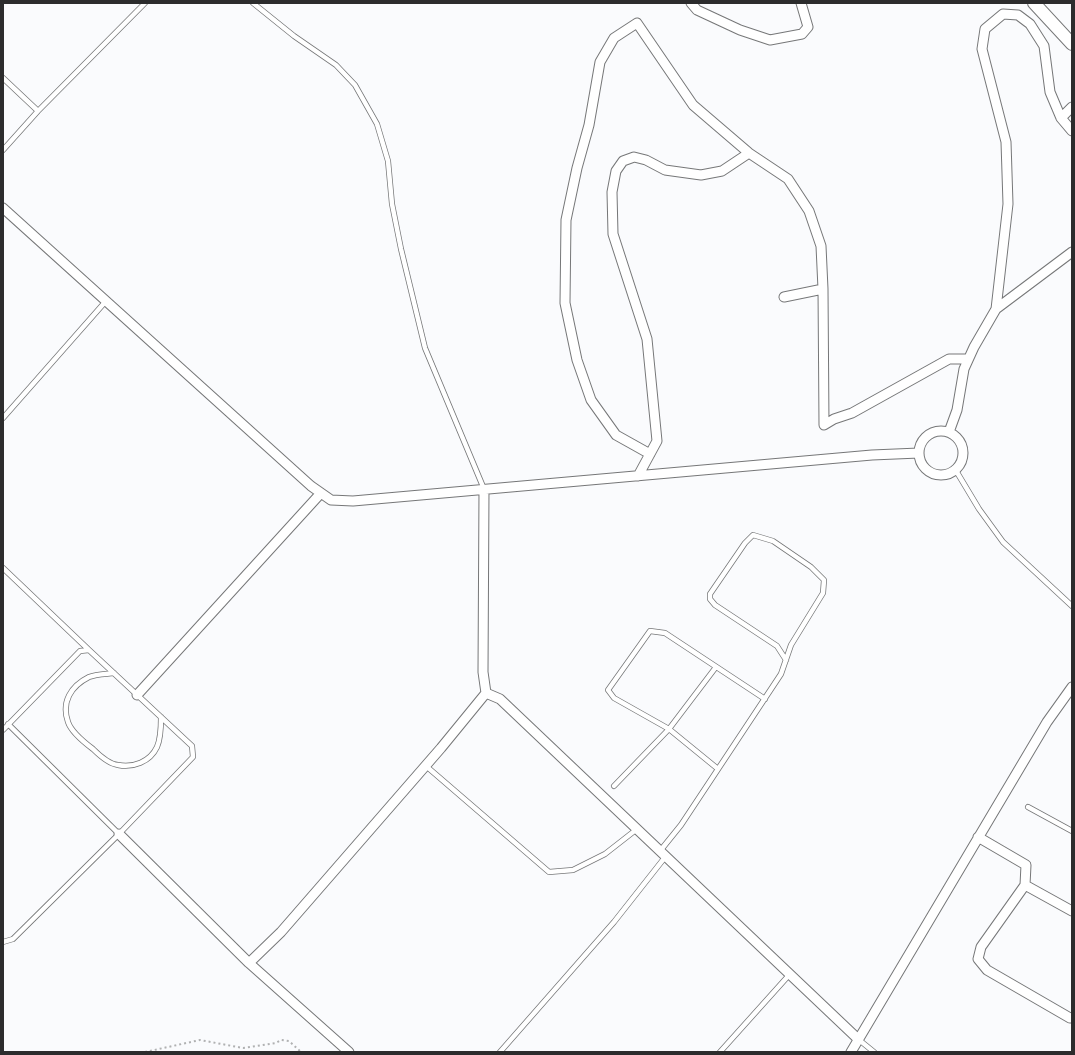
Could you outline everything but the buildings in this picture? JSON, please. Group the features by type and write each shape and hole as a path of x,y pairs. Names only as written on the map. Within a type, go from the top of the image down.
{"street":[{"path":"691,3 697,10 740,30 770,40 802,34 808,27 801,3"},
{"path":"1034,3 1072,44"},
{"path":"996,309 1008,204 1006,142 982,49 986,29 1003,14 1018,15 1030,24 1044,46 1050,92 1061,118 1072,131"},
{"path":"650,454 616,435 591,400 577,360 565,303 566,220 577,168 589,125 600,62 614,38 637,23 693,105 749,153 788,179 809,211 821,246 823,289 824,425 834,418 852,413 950,359 968,359"},
{"path":"1061,118 1072,107"},
{"path":"638,476 657,442 647,339 613,234 612,192 616,171 623,161 634,157 646,160 665,170 701,175 722,171 749,153"},
{"path":"3,208 320,493 331,500 353,501 872,455 919,454"},
{"path":"949,432 957,410 964,369 974,347 996,309 1072,252"},
{"path":"784,297 823,289"},
{"path":"937,431 949,432 954,435 962,446 962,459 955,469 944,474 932,472 922,465 919,454 922,442 926,437 937,431"},
{"path":"249,963 281,932 426,766 486,693 483,672 484,490"},
{"path":"137,695 320,493"},
{"path":"851,1052 1047,722 1072,687"},
{"path":"486,693 500,699 858,1039"},
{"path":"119,834 249,963 349,1052"},
{"path":"978,836 1026,865 1025,885 981,947 978,959 986,970 1072,1018"},
{"path":"1025,885 1072,911"}],"lane":[{"path":"3,150 38,111 145,3"},
{"path":"253,3 294,36 336,65 355,85 377,124 388,161 392,204 401,249 425,348 484,490"},
{"path":"3,78 38,111"},
{"path":"3,418 106,301"},
{"path":"955,469 979,509 1003,542 1072,606"},
{"path":"500,1052 614,922 663,854 781,674 786,660 791,645 823,593 824,580 811,567 773,541 753,535 745,543 710,594 710,599 715,605 777,646 786,660"},
{"path":"3,568 192,746 193,757 119,834 13,939 3,942"},
{"path":"718,769 669,729 614,698 608,690 650,631 665,633 765,699"},
{"path":"3,730 80,651 89,650"},
{"path":"614,786 669,729 716,667"},
{"path":"114,673 91,677 79,683 70,693 66,705 68,723 83,741 102,757 117,765 135,766 148,759 157,748 160,737 161,717"},
{"path":"8,724 119,834"},
{"path":"426,766 549,872 573,870 605,854 637,829"},
{"path":"1028,807 1072,831"},
{"path":"720,1052 790,974"},
{"path":"858,1039 874,1052"}],"path":[{"path":"145,1052 200,1040 243,1048 276,1043 281,1040 289,1041 301,1052"}]}
